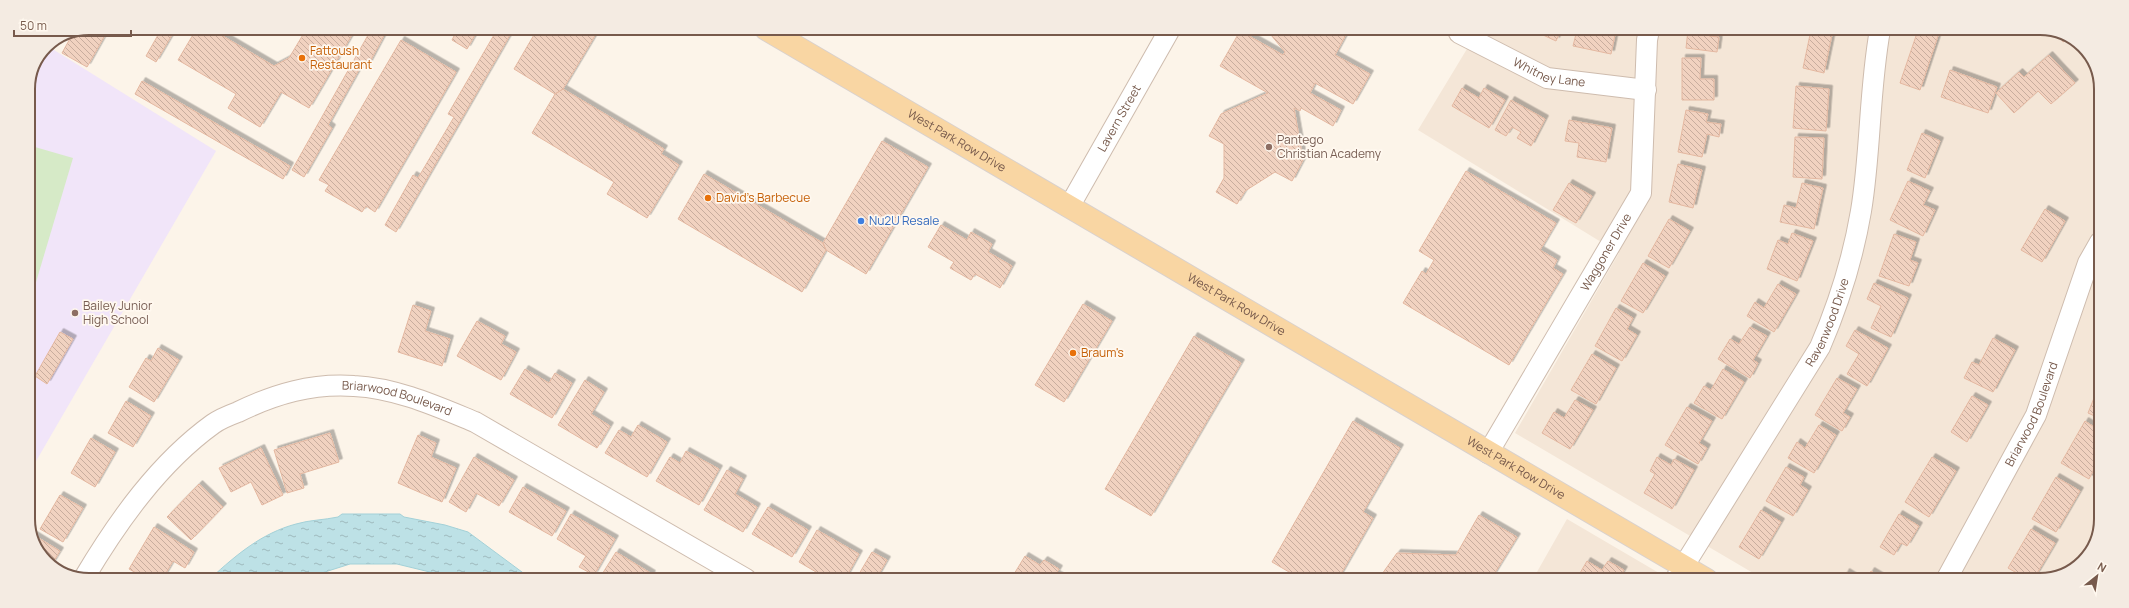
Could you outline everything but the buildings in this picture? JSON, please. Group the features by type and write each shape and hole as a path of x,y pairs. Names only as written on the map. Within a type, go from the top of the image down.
{"main road":[{"name":"West Park Row Drive","path":"776,35 1488,453 1679,573"}],"street":[{"name":"Lavern Street","path":"1069,207 1167,35"},
{"name":"Whitney Lane","path":"1467,35 1547,78 1646,90"},
{"name":"Waggoner Drive","path":"1488,453 1642,193 1646,90 1646,40 1648,35"},
{"name":"Ravenwood Drive","path":"1679,573 1820,347 1834,316 1849,268 1861,210 1875,57 1879,35"},
{"name":"Briarwood Boulevard","path":"1950,573 2036,415 2088,263 2094,252"},
{"name":"Briarwood Boulevard","path":"87,573 136,500 174,457 214,423 265,398 311,386 354,386 386,390 427,402 475,422 736,573"}],"shaded area":[{"path":"1475,35 2047,35 2061,39 2070,44 2081,53 2087,62 2094,85 2094,526 2085,549 2073,562 2064,567 2051,572 2040,573 1753,573 1515,433 1619,253 1418,130"},
{"name":"Bailey Junior High School","path":"53,49 216,151 35,463 35,89 39,68 44,59"},
{"path":"1567,519 1659,573 1536,573"}],"green space":[{"path":"35,147 73,158 35,286"}],"water":[{"path":"342,514 400,514 404,517 445,525 468,532 523,573 434,573 397,564 350,564 322,573 217,573 240,553 272,533 296,524 338,517"}],"place":[{"name":"Fattoush Restaurant","path":"302,58"},
{"name":"Pantego Christian Academy","path":"1269,147"},
{"name":"David's Barbecue","path":"708,198"},
{"name":"Nu2U Resale","path":"861,221"},
{"name":"Bailey Junior High School","path":"75,313"},
{"name":"Braum's","path":"1073,353"}]}
